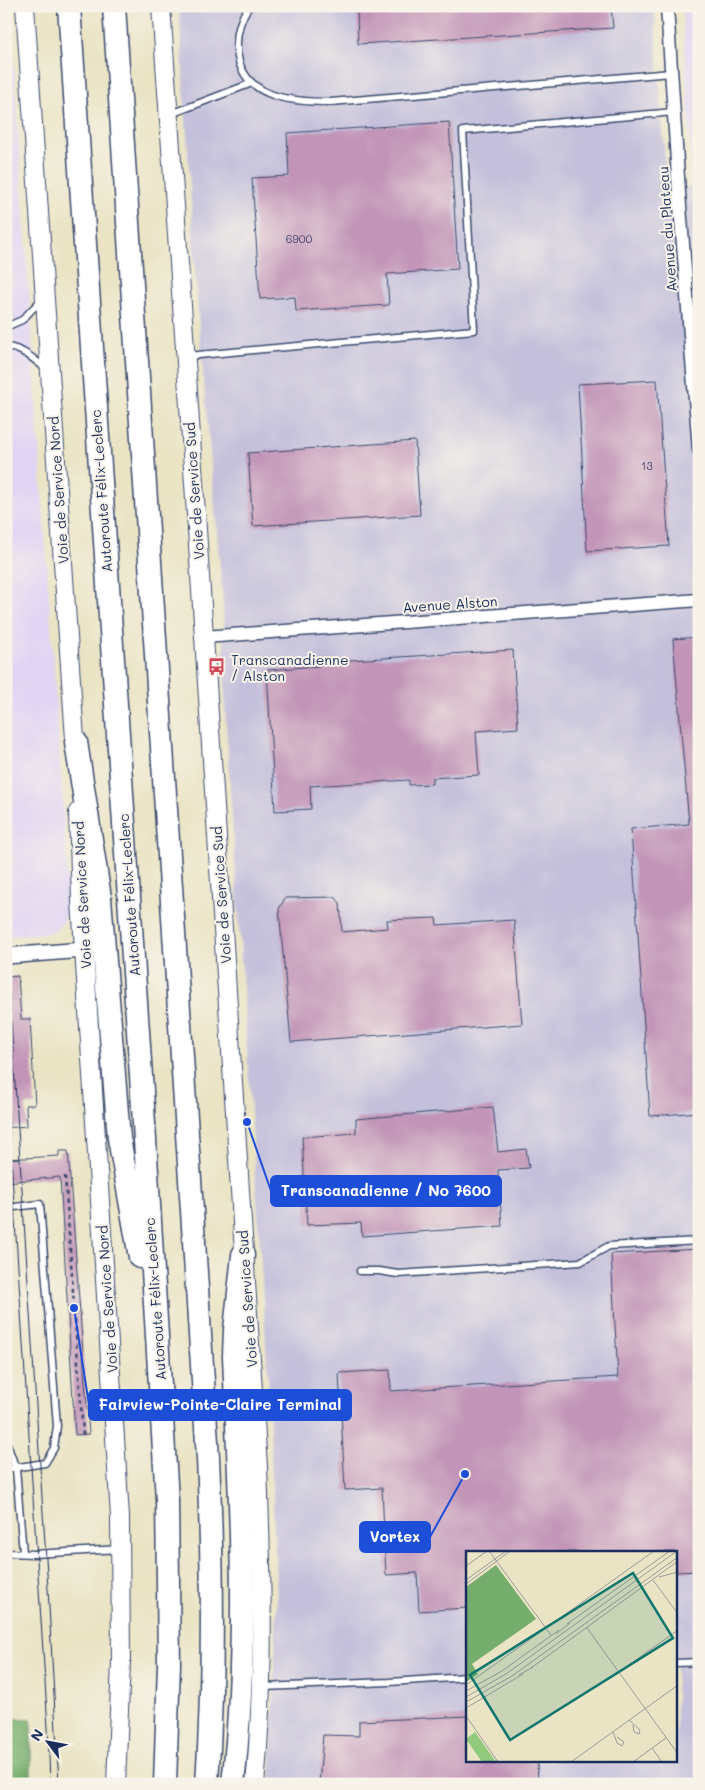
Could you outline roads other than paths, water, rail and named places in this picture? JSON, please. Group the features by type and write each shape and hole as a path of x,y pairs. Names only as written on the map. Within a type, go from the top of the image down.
{"highway":[{"name":"Autoroute Félix-Leclerc","path":"69,6 160,1371 169,1543 170,1664 165,1784"},
{"path":"114,6 208,1448 213,1617 207,1784"},
{"path":"76,742 100,898 119,1138 160,1371"},
{"path":"233,1784 239,1718 243,1631 243,1579 234,1356 235,1330 244,1255"}],"main road":[{"name":"Voie de Service Nord","path":"25,6 76,742 84,950 109,1324 121,1549 121,1695 116,1784"},
{"name":"Voie de Service Sud","path":"161,6 186,356 258,1467 262,1617 255,1784"}],"street":[{"name":"Avenue du Plateau","path":"667,6 699,450"},
{"name":"Avenue Alston","path":"204,637 699,600"},
{"path":"6,956 84,950"}],"lane":[{"path":"249,6 243,15 236,38 238,61 243,73 252,83 272,95 302,102 331,102 672,73"},
{"path":"169,115 252,83"},
{"path":"186,356 474,330 464,132 674,112"},
{"path":"6,327 16,324 28,316 45,296"},
{"path":"6,347 25,353 50,372"},
{"path":"6,1208 40,1204 57,1426 54,1448 46,1463 6,1469"},
{"path":"360,1271 398,1274 580,1262 610,1246 699,1241"},
{"path":"6,1441 16,1469 23,1553"},
{"path":"6,1553 121,1549"},
{"path":"678,1663 699,1662"},
{"path":"260,1687 466,1677"}],"tram line":[{"path":"6,945 59,1784"},
{"path":"6,1082 48,1728 50,1784"}],"place":[{"name":"Transcanadienne / Alston","path":"217,667"},
{"name":"Transcanadienne / No 7600","path":"247,1122"},
{"name":"Fairview-Pointe-Claire Terminal","path":"74,1308"},
{"name":"Vortex","path":"465,1474"}]}
